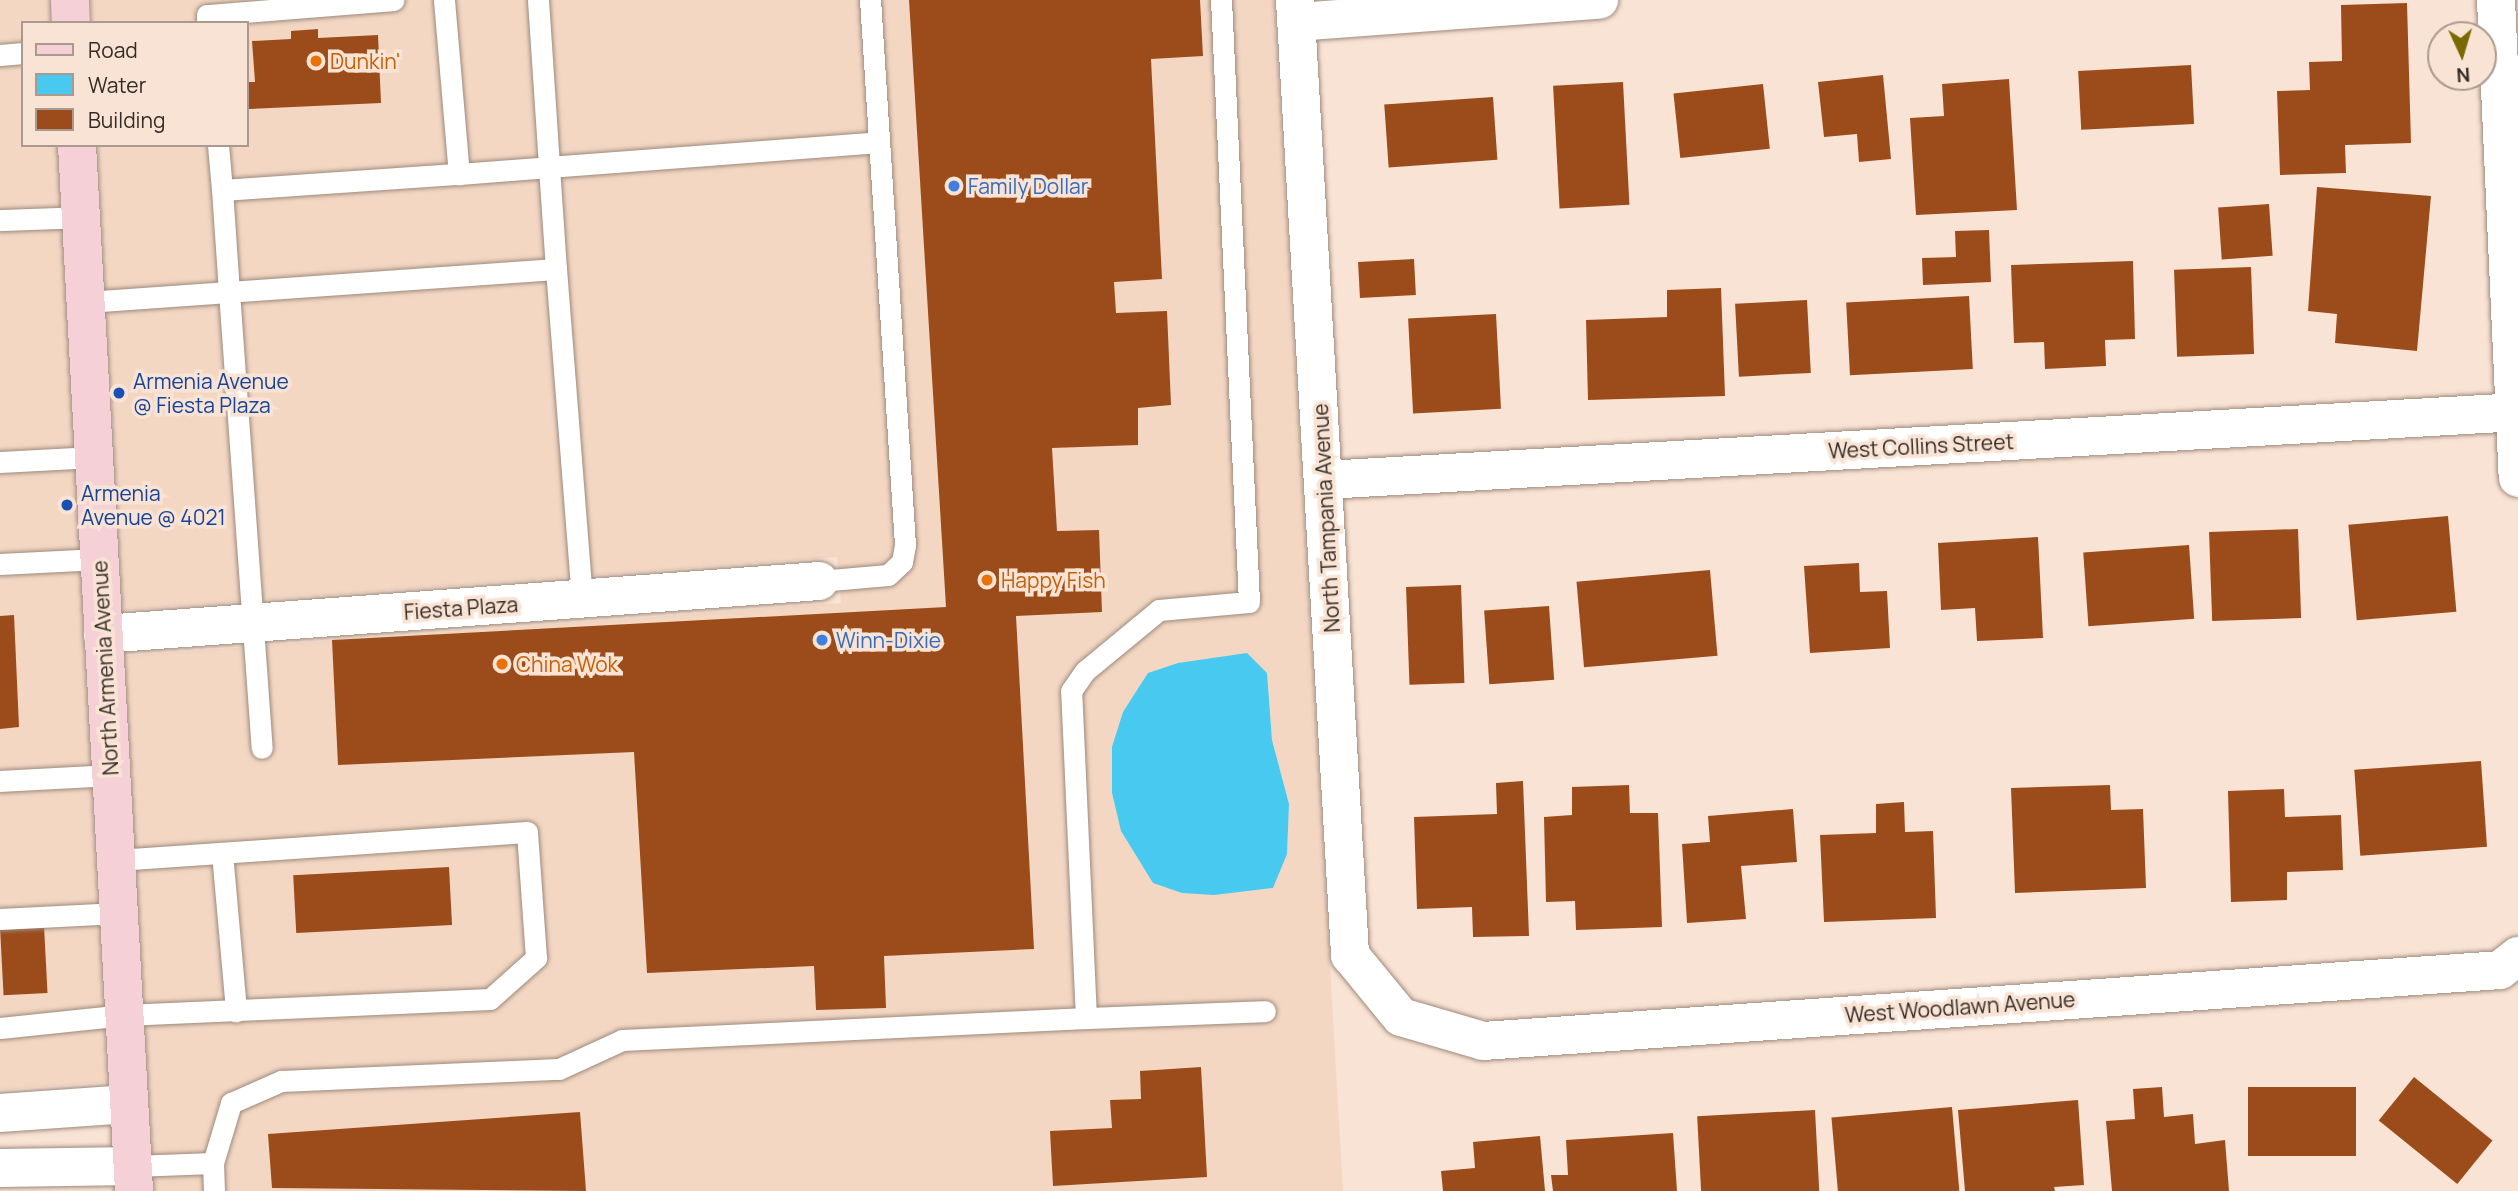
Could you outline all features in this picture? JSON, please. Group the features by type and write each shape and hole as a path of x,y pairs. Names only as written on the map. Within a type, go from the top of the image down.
{"main road":[{"path":"70,0 71,21"},
{"name":"North Armenia Avenue","path":"77,147 133,1178"}],"street":[{"path":"1296,11 1599,0"},
{"path":"2496,0 2518,477"},
{"name":"North Tampania Avenue","path":"1296,11 1325,480 1349,955 1401,1017"},
{"name":"West Collins Street","path":"1325,480 2516,412"},
{"name":"Fiesta Plaza","path":"103,634 819,582"},
{"name":"West Woodlawn Avenue","path":"1401,1017 1483,1041 2500,970 2518,956"},
{"path":"0,1113 129,1104"},
{"path":"0,1168 133,1178"}],"lane":[{"path":"207,21 207,15 393,0"},
{"path":"444,0 459,174"},
{"path":"538,0 582,599"},
{"path":"819,582 888,575 902,562 905,545 870,0"},
{"path":"1086,1018 1071,691 1085,671 1159,610 1249,602 1221,0"},
{"path":"0,55 21,53"},
{"path":"222,190 879,142"},
{"path":"218,147 262,748"},
{"path":"0,219 81,217"},
{"path":"86,302 556,269"},
{"path":"0,462 94,457"},
{"path":"0,564 99,559"},
{"path":"0,781 111,775"},
{"path":"0,1028 124,1015 491,999 536,958 527,832 116,860"},
{"path":"222,853 236,1011"},
{"path":"0,919 118,913"},
{"path":"214,1191 213,1163 232,1103 281,1081 559,1069 622,1040 1265,1011"},
{"path":"133,1178 213,1163"}],"shaded area":[{"path":"0,0 49,0 51,21 21,21 21,147 57,147 107,1082 0,1090"},
{"path":"91,0 1274,0 1343,1191 155,1191 125,656 841,603 837,557 123,610 98,147 248,147 248,21 92,21","holes":["1267,673 1272,740 1289,804 1287,854 1153,883 1121,831 1112,793 1112,747"]}],"water":[{"path":"1247,653 1267,673 1272,740 1289,804 1287,854 1273,888 1214,895 1182,893 1153,883 1121,831 1112,793 1112,747 1123,712 1148,673 1178,663"}],"building":[{"path":"909,0 1200,0 1203,56 1151,59 1162,279 1114,282 1116,313 1167,311 1171,405 1138,408 1138,445 1052,448 1057,531 1099,530 1102,612 1016,616 1034,949 884,956 886,1008 816,1010 814,966 647,973 634,752 338,765 332,640 946,607"},
{"path":"2407,3 2411,143 2345,145 2346,173 2280,175 2277,91 2310,90 2309,62 2342,61 2341,5"},
{"name":"Dunkin'","path":"318,29 318,38 378,35 381,103 249,109 248,82 255,82 252,41 291,39 291,31"},
{"path":"2191,65 2194,124 2081,130 2078,71"},
{"path":"1883,75 1891,159 1859,162 1857,134 1824,137 1818,82"},
{"path":"2009,79 2017,210 1916,215 1910,118 1944,116 1942,84"},
{"path":"1623,82 1629,205 1560,208 1553,86"},
{"path":"1763,84 1770,149 1680,158 1673,93"},
{"path":"1493,97 1497,160 1389,167 1384,105"},
{"path":"2317,187 2431,196 2417,351 2335,343 2337,314 2308,311"},
{"path":"2269,204 2273,256 2222,259 2218,208"},
{"path":"1989,230 1991,282 1923,285 1922,258 1956,257 1955,231"},
{"path":"1414,259 1416,295 1360,298 1358,262"},
{"path":"2133,261 2135,339 2105,340 2106,366 2045,369 2044,342 2014,343 2011,265"},
{"path":"2251,267 2254,354 2177,357 2174,270"},
{"path":"1721,288 1725,396 1588,400 1586,320 1667,317 1667,290"},
{"path":"1969,296 1973,369 1850,375 1846,302"},
{"path":"1807,300 1811,373 1739,377 1735,304"},
{"path":"1496,314 1501,409 1413,413 1408,319"},
{"path":"2448,516 2456,612 2357,620 2348,525"},
{"path":"2298,529 2301,618 2212,621 2209,532"},
{"path":"2038,537 2043,638 1977,641 1975,608 1941,610 1938,543"},
{"path":"2189,545 2194,619 2088,626 2083,552"},
{"path":"1859,563 1860,592 1887,591 1890,648 1810,653 1804,566"},
{"path":"1710,570 1717,656 1584,667 1577,582"},
{"path":"1461,585 1464,683 1409,685 1406,587"},
{"path":"1549,606 1554,680 1489,684 1484,611"},
{"path":"14,615 19,727 0,729 0,616"},
{"path":"2481,761 2487,847 2360,856 2354,770"},
{"path":"1523,781 1529,936 1473,937 1472,907 1417,909 1414,817 1497,814 1496,783"},
{"path":"1629,785 1630,813 1658,813 1662,927 1576,930 1575,901 1546,902 1544,817 1572,815 1572,787"},
{"path":"2110,785 2111,810 2143,809 2146,888 2015,893 2011,788"},
{"path":"2284,789 2285,817 2341,815 2343,870 2287,872 2287,900 2231,902 2228,791"},
{"path":"1904,802 1905,832 1933,831 1936,918 1824,922 1820,835 1876,833 1876,804"},
{"path":"1793,809 1797,862 1741,866 1746,919 1687,923 1682,844 1710,842 1708,816"},
{"path":"449,867 452,925 296,933 293,875"},
{"path":"44,926 48,993 4,995 0,928"},
{"path":"1201,1067 1207,1177 1053,1186 1050,1131 1112,1128 1110,1100 1141,1099 1140,1071"},
{"path":"2414,1077 2492,1141 2457,1184 2379,1121"},
{"path":"2162,1087 2164,1117 2193,1114 2195,1144 2225,1140 2229,1191 2112,1191 2106,1121 2135,1119 2133,1089"},
{"path":"2248,1087 2356,1087 2356,1156 2248,1156"},
{"path":"2078,1100 2084,1185 2054,1187 2055,1191 1965,1191 1958,1110"},
{"path":"1952,1107 1959,1191 1838,1191 1831,1118"},
{"path":"1815,1110 1819,1191 1701,1191 1697,1116"},
{"path":"580,1112 586,1191 272,1188 268,1134"},
{"path":"1673,1133 1677,1191 1553,1191 1551,1175 1568,1175 1566,1140"},
{"path":"1540,1136 1545,1191 1443,1191 1441,1171 1475,1168 1473,1142"}],"place":[{"name":"Dunkin'","path":"316,61"},
{"name":"Family Dollar","path":"954,186"},
{"name":"Armenia Avenue @ Fiesta Plaza","path":"119,393"},
{"name":"Armenia Avenue @ 4021","path":"67,505"},
{"name":"Happy Fish","path":"987,580"},
{"name":"Winn-Dixie","path":"822,640"},
{"name":"China Wok","path":"502,664"}]}
